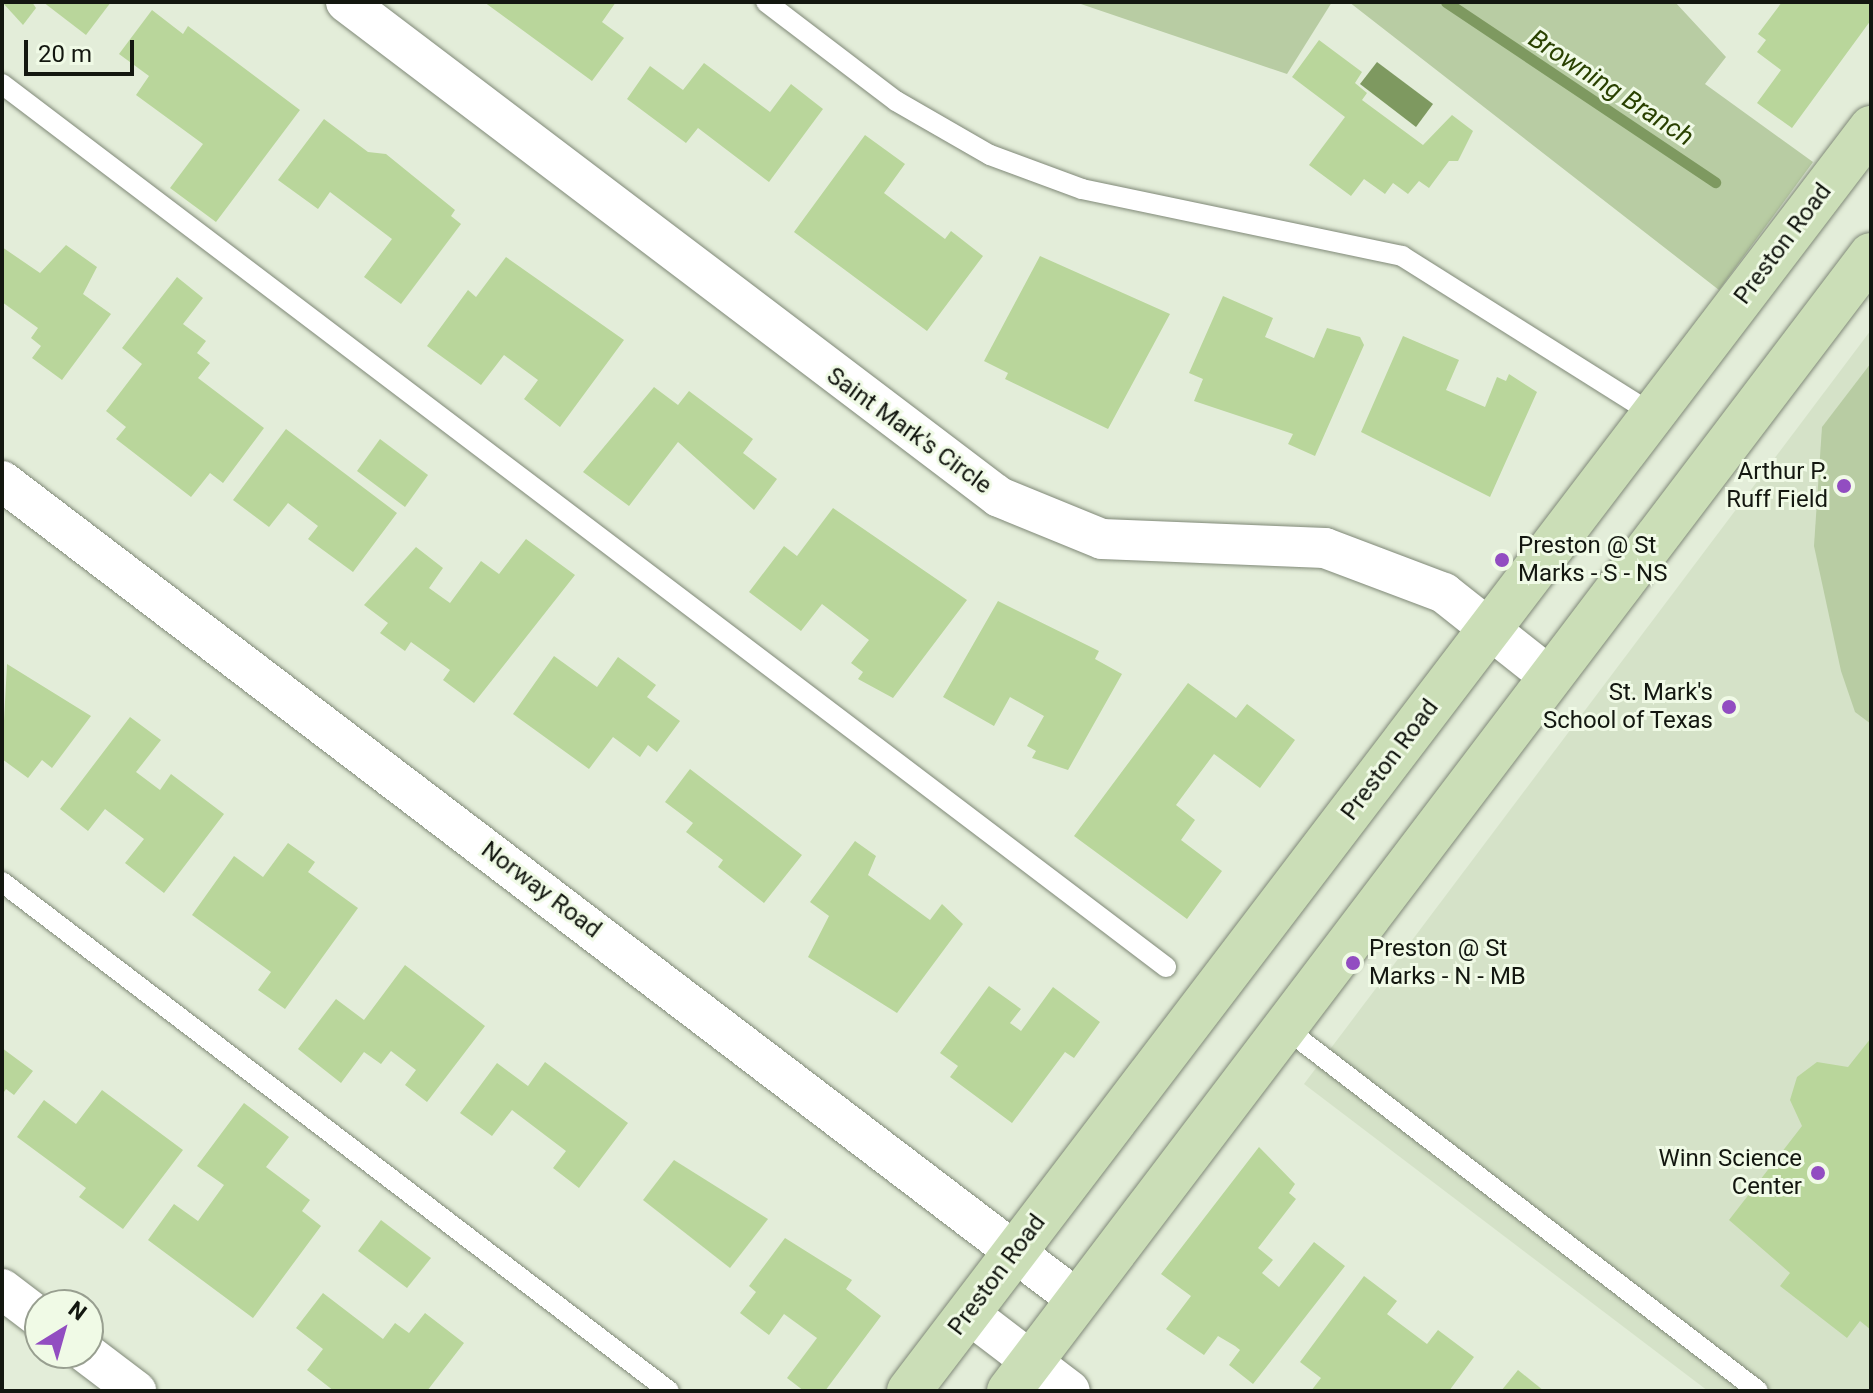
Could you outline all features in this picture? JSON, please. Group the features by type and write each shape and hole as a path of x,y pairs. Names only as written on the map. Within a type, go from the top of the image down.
{"main road":[{"name":"Preston Road","path":"909,1391 1871,128"},
{"path":"1020,1376 1871,255"}],"street":[{"name":"Saint Mark's Circle","path":"346,2 999,497 1102,539 1325,548 1444,593 1550,677"},
{"name":"Norway Road","path":"2,481 1078,1300"},
{"path":"2,1289 24,1306"},
{"path":"968,1313 1020,1376 1070,1391"},
{"path":"104,1367 136,1391"}],"lane":[{"path":"766,2 896,101 990,155 1082,189 1402,256 1653,414"},
{"path":"2,84 1166,967"},
{"path":"2,882 669,1391"},
{"path":"1285,1028 1758,1391"}],"shaded area":[{"path":"1075,2 1332,2 1287,74"},
{"path":"1349,2 1675,2 1726,57 1705,84 1813,162 1719,290"},
{"path":"1377,62 1433,104 1416,127 1360,84"},
{"name":"St. Mark's School of Texas","path":"1871,330 1871,1391 1708,1391 1304,1084"},
{"name":"Arthur P. Ruff Field","path":"1871,363 1871,724 1855,712 1841,671 1814,546 1822,427"}],"building":[{"path":"2,2 32,2 36,8 23,25"},
{"path":"43,2 111,2 86,35"},
{"path":"484,2 616,2 602,22 624,38 592,81"},
{"path":"1782,2 1871,2 1871,20 1792,128 1757,103 1781,70 1757,52 1766,40 1758,34"},
{"path":"152,10 183,34 188,26 300,110 216,222 170,188 203,144 136,95 149,76 119,54"},
{"path":"1319,40 1362,72 1355,83 1367,93 1362,100 1423,145 1452,115 1473,131 1458,161 1449,161 1429,188 1419,181 1408,194 1393,183 1385,194 1364,179 1351,196 1309,165 1345,117 1292,77"},
{"path":"704,63 770,112 791,84 823,109 769,182 698,128 686,143 627,99 650,66 683,90"},
{"path":"324,119 368,152 386,154 455,210 451,216 461,224 401,304 364,277 392,239 330,192 318,209 278,180"},
{"path":"865,135 905,164 884,193 945,239 951,231 983,256 927,331 794,232"},
{"path":"66,245 97,267 83,294 111,314 62,380 32,358 41,346 31,338 38,328 2,302 2,247 40,273"},
{"path":"1040,256 1170,314 1108,429 1005,379 1008,373 984,361"},
{"path":"506,257 624,340 560,427 524,399 538,380 504,355 481,385 427,346 468,290 476,297"},
{"path":"177,277 203,298 183,324 206,341 197,353 210,363 198,378 264,428 223,483 210,473 191,497 116,439 126,427 106,411 142,364 122,348"},
{"path":"1223,296 1273,318 1265,337 1314,358 1327,328 1360,337 1364,345 1315,456 1288,444 1293,434 1194,401 1203,379 1189,373"},
{"path":"1403,336 1459,360 1446,390 1485,407 1497,377 1506,381 1509,374 1537,392 1490,497 1361,432"},
{"path":"654,387 678,405 689,391 753,439 743,453 777,479 754,510 678,442 629,506 583,472"},
{"path":"286,429 397,513 353,572 308,539 318,526 288,503 269,527 233,500"},
{"path":"380,439 428,475 405,507 357,471"},
{"path":"833,508 967,600 893,698 858,679 863,672 851,663 869,640 822,604 801,631 749,592 784,546 797,556"},
{"path":"526,539 575,575 474,703 443,680 450,670 411,642 405,651 380,633 388,623 364,605 416,547 443,568 429,588 450,603 481,561 499,574"},
{"path":"998,601 1099,651 1095,659 1122,674 1068,770 1032,758 1036,751 1027,746 1044,716 1010,697 994,726 943,697"},
{"path":"554,656 597,687 618,657 656,685 647,697 680,721 657,752 648,745 640,757 613,737 589,769 513,714"},
{"path":"7,664 91,716 52,768 42,760 28,778 2,759"},
{"path":"1188,683 1236,718 1247,704 1295,740 1260,788 1214,754 1176,805 1195,820 1181,840 1222,871 1187,919 1074,836"},
{"path":"130,717 161,740 136,772 160,790 171,774 224,814 164,893 125,863 144,839 105,809 88,831 60,809"},
{"path":"690,769 802,855 764,903 718,867 723,860 686,832 693,823 665,802"},
{"path":"855,841 876,856 868,875 930,920 942,904 963,924 897,1013 808,957 829,916 810,902"},
{"path":"288,843 315,862 308,872 358,908 285,1009 258,990 271,972 192,915 234,856 263,877"},
{"path":"405,965 485,1026 427,1102 405,1085 416,1070 391,1051 381,1064 364,1052 341,1083 298,1049 336,999 364,1020"},
{"path":"989,986 1021,1009 1010,1023 1021,1031 1053,987 1100,1022 1074,1058 1065,1052 1012,1123 950,1077 958,1066 940,1053"},
{"name":"Winn Science Center","path":"1871,1038 1871,1330 1860,1321 1847,1338 1780,1286 1790,1273 1729,1220 1802,1126 1790,1100 1797,1077 1817,1062 1848,1067"},
{"path":"2,1048 33,1071 14,1095 6,1089 2,1095"},
{"path":"545,1062 628,1123 579,1188 553,1168 566,1151 512,1110 492,1136 460,1113 497,1063 528,1086"},
{"path":"102,1090 183,1150 123,1229 79,1197 86,1188 17,1137 44,1100 76,1124"},
{"path":"244,1103 289,1137 266,1167 310,1200 302,1211 321,1226 253,1318 148,1240 174,1204 198,1221 224,1185 197,1166"},
{"path":"1259,1147 1295,1184 1289,1193 1296,1199 1258,1248 1273,1260 1262,1273 1279,1287 1314,1242 1345,1266 1253,1384 1229,1365 1240,1350 1235,1346 1218,1336 1204,1355 1166,1329 1191,1296 1161,1274"},
{"path":"674,1160 768,1219 730,1268 643,1200"},
{"path":"381,1220 431,1258 407,1288 358,1251"},
{"path":"785,1238 852,1280 846,1289 881,1316 825,1391 804,1391 787,1378 817,1338 784,1314 769,1335 740,1313 756,1292 749,1286"},
{"path":"1364,1276 1397,1301 1387,1314 1427,1344 1438,1330 1474,1357 1449,1391 1311,1391 1321,1378 1300,1362"},
{"path":"323,1293 383,1339 395,1323 409,1333 425,1313 464,1343 427,1391 334,1391 307,1370 323,1349 296,1328"},
{"path":"1518,1370 1544,1391 1501,1391"}],"waterway":[{"name":"Browning Branch","path":"1446,2 1715,182"}],"place":[{"name":"Arthur P. Ruff Field","path":"1844,486"},
{"name":"Preston @ St Marks - S - NS","path":"1502,560"},
{"name":"St. Mark's School of Texas","path":"1729,707"},
{"name":"Preston @ St Marks - N - MB","path":"1353,963"},
{"name":"Winn Science Center","path":"1818,1173"}]}
